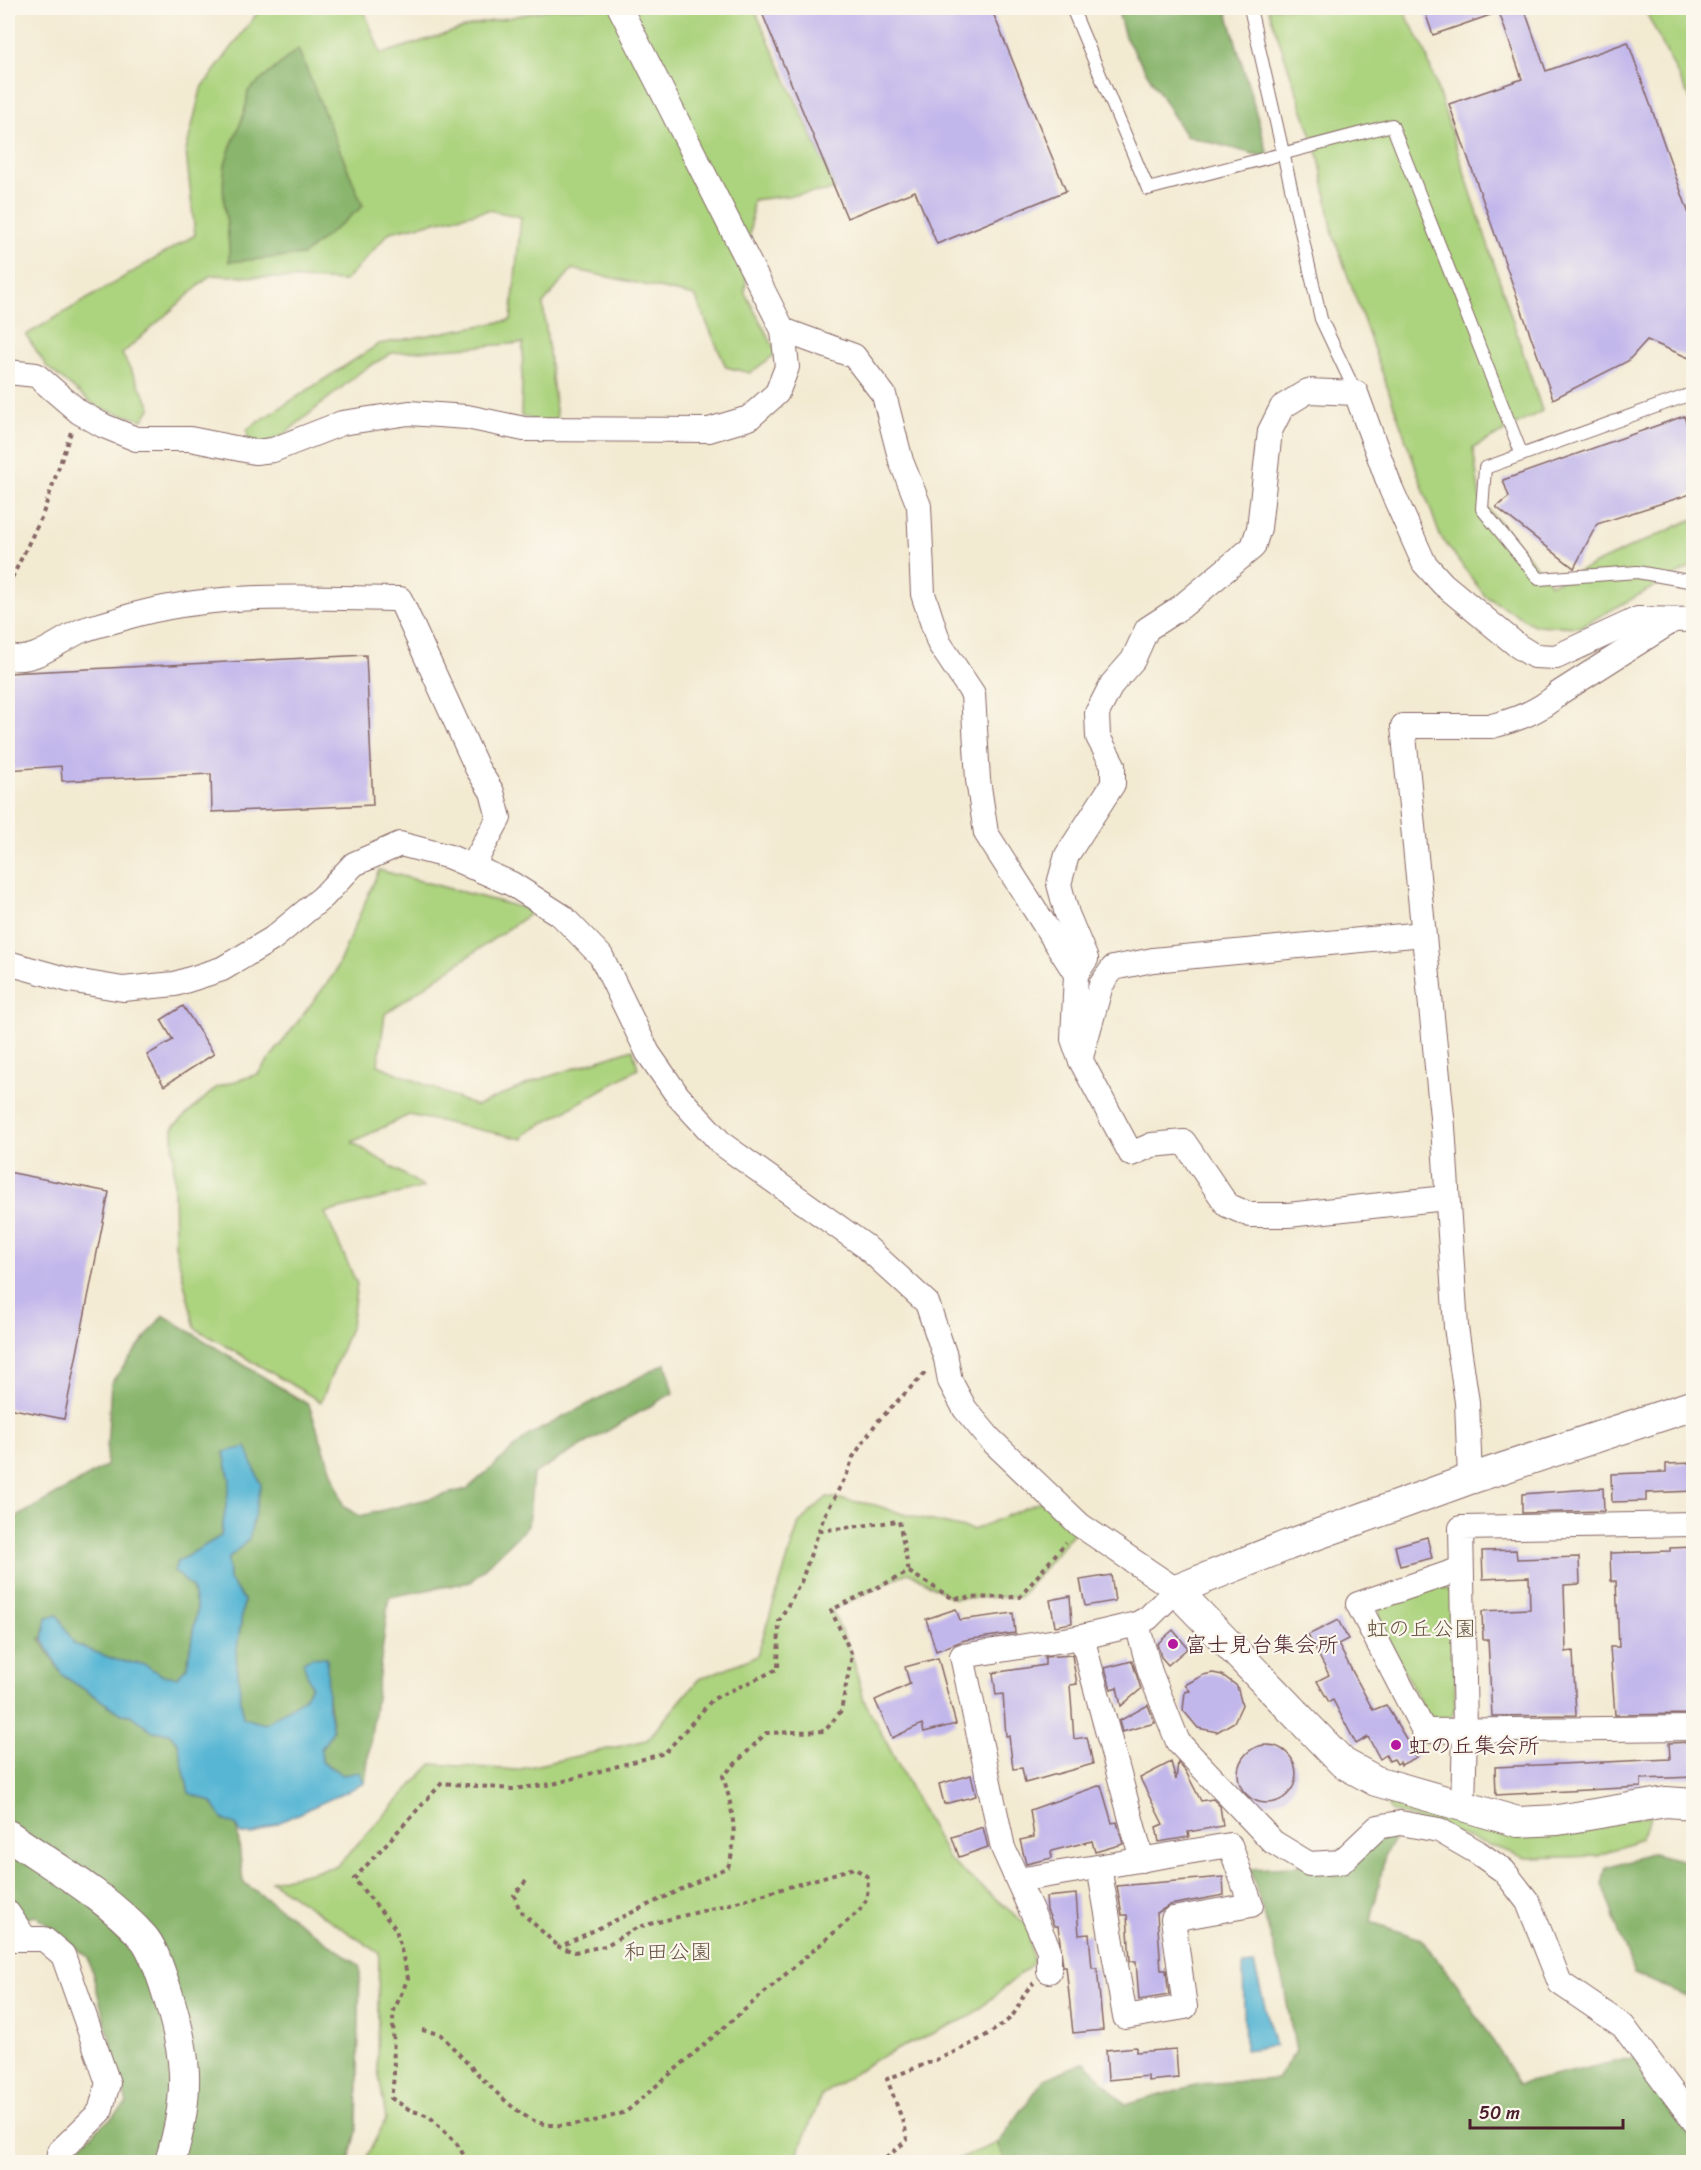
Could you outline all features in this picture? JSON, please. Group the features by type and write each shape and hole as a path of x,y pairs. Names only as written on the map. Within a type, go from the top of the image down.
{"street":[{"path":"8,372 36,375 79,412 104,426 136,439 189,440 255,452 273,450 342,423 409,413 467,417 524,429 709,430 749,418 777,393 787,367 783,330 621,8"},
{"path":"783,330 855,356 884,395 901,461 919,506 924,594 939,643 973,694 978,780 986,833 1076,974"},
{"path":"1446,1198 1288,1215 1250,1215 1227,1205 1184,1142 1152,1145 1131,1154 1080,1059 1073,1039 1076,974 1086,959 1067,914 1059,884 1067,855 1113,784 1113,765 1098,737 1097,713 1112,684 1133,660 1147,629 1181,607 1253,548 1258,528 1270,431 1282,407 1308,391 1356,393 1395,500 1424,563 1443,584 1518,646 1534,656 1556,657 1638,619 1683,621"},
{"path":"8,656 30,657 82,631 140,614 196,602 258,597 400,599 477,768 492,792 499,818 472,867"},
{"path":"1470,1479 1467,1402 1456,1327 1443,1127 1403,726 1492,726 1504,723 1548,704 1559,693 1683,621"},
{"path":"8,963 69,980 123,990 175,984 222,969 272,939 323,897 354,864 400,844 450,856 512,884 562,916 601,956 648,1053 678,1096 722,1144 865,1246 927,1304 946,1359 950,1381 965,1409 990,1439 1080,1525 1176,1590 1343,1763 1376,1781 1518,1822 1558,1820 1666,1802 1694,1804"},
{"path":"1080,1059 1101,985 1113,968 1153,960 1423,934"},
{"path":"1049,1971 1049,1950 1003,1848 962,1656 1082,1637 1137,1624 1148,1618 1176,1590 1288,1545 1470,1479 1694,1405"},
{"path":"1462,1807 1465,1730 1461,1528 1694,1524"},
{"path":"1461,1569 1358,1604 1424,1731 1694,1728"},
{"path":"1137,1624 1150,1672 1178,1742 1273,1842 1309,1864 1341,1862 1378,1827 1400,1823 1439,1830 1477,1852 1503,1870 1528,1902 1560,1983 1623,2026 1694,2121"},
{"path":"1082,1637 1142,1860"},
{"path":"8,1834 110,1907 145,1939 160,1972 183,2045 185,2080 182,2115 170,2163"},
{"path":"1018,1880 1230,1845 1251,1905 1173,1919 1185,2007 1125,2017 1099,1867"},
{"path":"8,1913 16,1938 44,1939 63,1954 108,2084 100,2112 59,2152 58,2163"}],"lane":[{"path":"1072,8 1148,189 1392,125 1522,455"},
{"path":"1250,8 1285,153 1321,319 1356,393"},
{"path":"1694,393 1485,468 1482,509 1539,579 1637,572 1694,582"}],"path":[{"path":"8,586 42,516 79,412"},
{"path":"468,2163 457,2144 429,2116 411,2110 391,2098 394,2077 393,2013 408,1978 396,1929 354,1879 442,1783 512,1789 553,1784 665,1754 713,1699 778,1669 779,1621 801,1582 819,1531 853,1457 877,1422 920,1375 946,1359"},
{"path":"819,1531 899,1521 909,1572 952,1598 1020,1597 1080,1525"},
{"path":"559,1947 728,1867 734,1852 733,1810 723,1776 766,1733 825,1731 841,1711 852,1655 831,1610 909,1572"},
{"path":"422,2030 440,2034 521,2115 541,2124 590,2123 627,2112 860,1911 867,1899 868,1877 854,1868 730,1904 638,1927 605,1946 575,1952 559,1947 520,1911 514,1895 526,1881"},
{"path":"886,2158 907,2140 905,2127 886,2079 969,2047 1010,2018 1025,1989 1049,1971"}],"green space":[{"path":"261,8 363,8 381,54 477,24 556,8 754,8 836,190 753,200 745,293 777,353 750,373 726,367 695,296 572,269 543,304 558,427 521,416 523,343 392,353 363,370 282,436 250,451 247,429 379,344 511,320 521,217 489,210 390,232 345,281 211,275 122,354 151,407 143,420 98,408 47,367 26,335 195,235 186,151 201,89"},
{"path":"1117,8 1226,8 1269,158 1186,136 1125,37"},
{"path":"1268,8 1402,8 1424,48 1542,411 1473,448 1480,499 1551,584 1693,519 1693,562 1689,568 1580,627 1534,625 1485,596 1440,536 1333,234 1319,157"},
{"path":"1644,8 1693,8 1693,105"},
{"path":"298,49 363,206 303,255 229,262 223,190 225,165 247,102 248,91"},
{"path":"379,870 534,911 385,1014 378,1065 476,1106 535,1081 633,1049 638,1069 525,1134 523,1139 409,1115 352,1142 424,1187 325,1213 357,1284 351,1325 321,1402 195,1328 175,1245 173,1127 217,1087 258,1074 334,974"},
{"path":"163,1315 309,1405 344,1507 360,1516 467,1489 529,1435 666,1363 673,1393 533,1474 528,1526 470,1582 389,1597 365,1783 359,1773 343,1775 322,1762 321,1749 333,1731 327,1691 311,1686 304,1698 265,1724 243,1718 236,1656 244,1600 229,1580 228,1559 249,1539 224,1452 230,1481 221,1536 177,1562 174,1571 192,1587 197,1609 187,1668 177,1677 161,1675 146,1665 116,1660 74,1644 58,1616 47,1617 43,1639 40,1638 62,1675 122,1714 131,1715 153,1731 169,1733 178,1743 189,1793 212,1802 222,1819 237,1826 243,1882 360,1966 357,2131 349,2162 63,2162 127,2104 88,1957 36,1916 8,1922 8,1522 106,1466 111,1383"},
{"name":"和田公園","path":"827,1497 875,1505 906,1515 973,1530 1051,1497 1080,1525 1020,1597 952,1598 909,1572 832,1610 852,1655 864,1700 948,1859 1028,1926 1033,1963 971,2016 876,2059 822,2095 794,2162 364,2162 386,2119 377,2063 379,1953 271,1881 337,1866 432,1764 516,1770 647,1740 699,1679 757,1656 799,1523"},
{"name":"虹の丘公園","path":"1440,1586 1454,1593 1455,1709 1448,1723 1429,1719 1378,1620 1380,1607"},
{"path":"1387,1800 1527,1835 1652,1815 1640,1839 1598,1856 1526,1858 1391,1811"},
{"path":"1401,1827 1385,1855 1371,1922 1421,1939 1457,1984 1519,2084 1635,2057 1693,2137 1694,2162 1006,2162 998,2143 1044,2079 1085,2062 1125,2105 1199,2084 1277,2079 1296,2051 1281,1971 1250,1869 1294,1867"},
{"path":"1653,1853 1693,1863 1693,1991 1685,1996 1634,1974 1602,1884 1606,1867"},
{"path":"998,2143 1006,2162 950,2162"}],"water":[{"path":"246,1447 261,1485 249,1539 228,1559 229,1580 244,1600 236,1656 243,1718 265,1724 304,1698 311,1686 303,1662 311,1658 327,1657 328,1706 333,1731 321,1749 322,1762 343,1775 359,1772 365,1783 252,1835 241,1834 237,1826 222,1819 212,1802 189,1793 178,1743 169,1733 153,1731 131,1715 122,1714 62,1675 43,1639 47,1617 58,1615 74,1644 116,1660 146,1665 161,1675 177,1677 187,1667 197,1609 192,1587 174,1571 177,1562 221,1536 230,1481 224,1452"},
{"path":"1254,1964 1275,2046 1245,2050 1243,1965"}],"building":[{"path":"760,8 991,8 1066,191 937,244 915,191 847,218"},
{"path":"1448,8 1524,8 1546,71 1628,42 1694,228 1694,360 1647,340 1628,361 1553,399 1449,104 1522,79 1499,12 1433,35 1426,15"},
{"path":"1684,416 1694,449 1694,493 1597,524 1574,568 1496,507 1509,497 1503,480"},
{"path":"366,655 373,805 212,812 211,774 62,781 61,766 8,770 8,673"},
{"path":"183,1006 214,1054 164,1086 147,1055 173,1040 161,1020"},
{"path":"8,1172 109,1192 64,1419 8,1408"},
{"path":"1694,1463 1694,1491 1646,1493 1646,1501 1612,1502 1611,1474 1666,1472 1666,1464"},
{"path":"1603,1488 1604,1511 1522,1513 1522,1494"},
{"path":"1427,1537 1432,1558 1400,1566 1395,1546"},
{"path":"1694,1547 1694,1714 1615,1715 1610,1647 1619,1647 1616,1581 1611,1581 1610,1553 1670,1551 1670,1548"},
{"path":"1516,1550 1517,1559 1579,1557 1580,1584 1564,1585 1566,1652 1573,1651 1576,1715 1492,1716 1488,1639 1483,1639 1482,1611 1530,1609 1529,1577 1483,1579 1482,1551"},
{"path":"1111,1575 1115,1601 1085,1606 1080,1580"},
{"path":"1070,1596 1072,1623 1055,1626 1050,1600"},
{"path":"956,1609 960,1620 1013,1613 1015,1633 965,1640 936,1651 926,1619"},
{"path":"1338,1620 1348,1639 1338,1644 1373,1710 1386,1705 1417,1757 1401,1765 1400,1762 1397,1764 1394,1759 1389,1761 1386,1755 1380,1759 1368,1737 1356,1744 1333,1700 1329,1702 1317,1681 1329,1675 1308,1635"},
{"path":"1173,1630 1188,1648 1168,1665 1161,1657 1157,1644"},
{"path":"1072,1655 1077,1684 1070,1685 1074,1739 1087,1737 1093,1764 1025,1783 1022,1768 1013,1769 1009,1736 1006,1736 1003,1694 996,1695 993,1673 1045,1665 1045,1657"},
{"path":"938,1658 956,1724 924,1732 922,1724 892,1738 875,1700 910,1684 905,1667"},
{"path":"1132,1661 1141,1689 1121,1706 1117,1687 1111,1689 1105,1668"},
{"path":"1213,1673 1222,1675 1237,1686 1242,1705 1234,1722 1217,1732 1198,1728 1183,1710 1185,1692 1190,1691 1185,1685 1203,1675"},
{"path":"1148,1705 1155,1723 1122,1732 1119,1721"},
{"path":"1694,1742 1694,1777 1641,1779 1641,1787 1496,1795 1495,1767 1670,1759 1669,1743"},
{"path":"1267,1745 1278,1747 1291,1758 1296,1774 1294,1785 1283,1798 1267,1803 1256,1801 1243,1790 1238,1774 1240,1763 1251,1750"},
{"path":"1171,1762 1176,1780 1178,1762 1186,1772 1201,1801 1213,1799 1220,1806 1223,1826 1188,1832 1189,1837 1159,1842 1156,1827 1163,1824 1140,1778"},
{"path":"971,1775 976,1796 944,1804 939,1784"},
{"path":"1101,1785 1112,1823 1117,1822 1123,1844 1095,1852 1092,1841 1051,1851 1052,1858 1026,1864 1020,1840 1034,1837 1030,1810"},
{"path":"983,1827 988,1847 959,1857 952,1837"},
{"path":"1223,1877 1224,1895 1170,1905 1157,1913 1161,1970 1166,1970 1169,1995 1139,2000 1136,1961 1130,1961 1127,1915 1122,1915 1117,1886"},
{"path":"1076,1894 1079,1935 1089,1934 1092,1968 1097,1968 1103,2030 1073,2033 1066,1966 1063,1966 1058,1926 1054,1926 1047,1910 1046,1897"},
{"path":"1136,2047 1136,2052 1176,2049 1178,2078 1148,2081 1148,2076 1108,2080 1106,2050"}],"place":[{"name":"富士見台集会所","path":"1173,1644"},
{"name":"虹の丘集会所","path":"1396,1745"}]}
